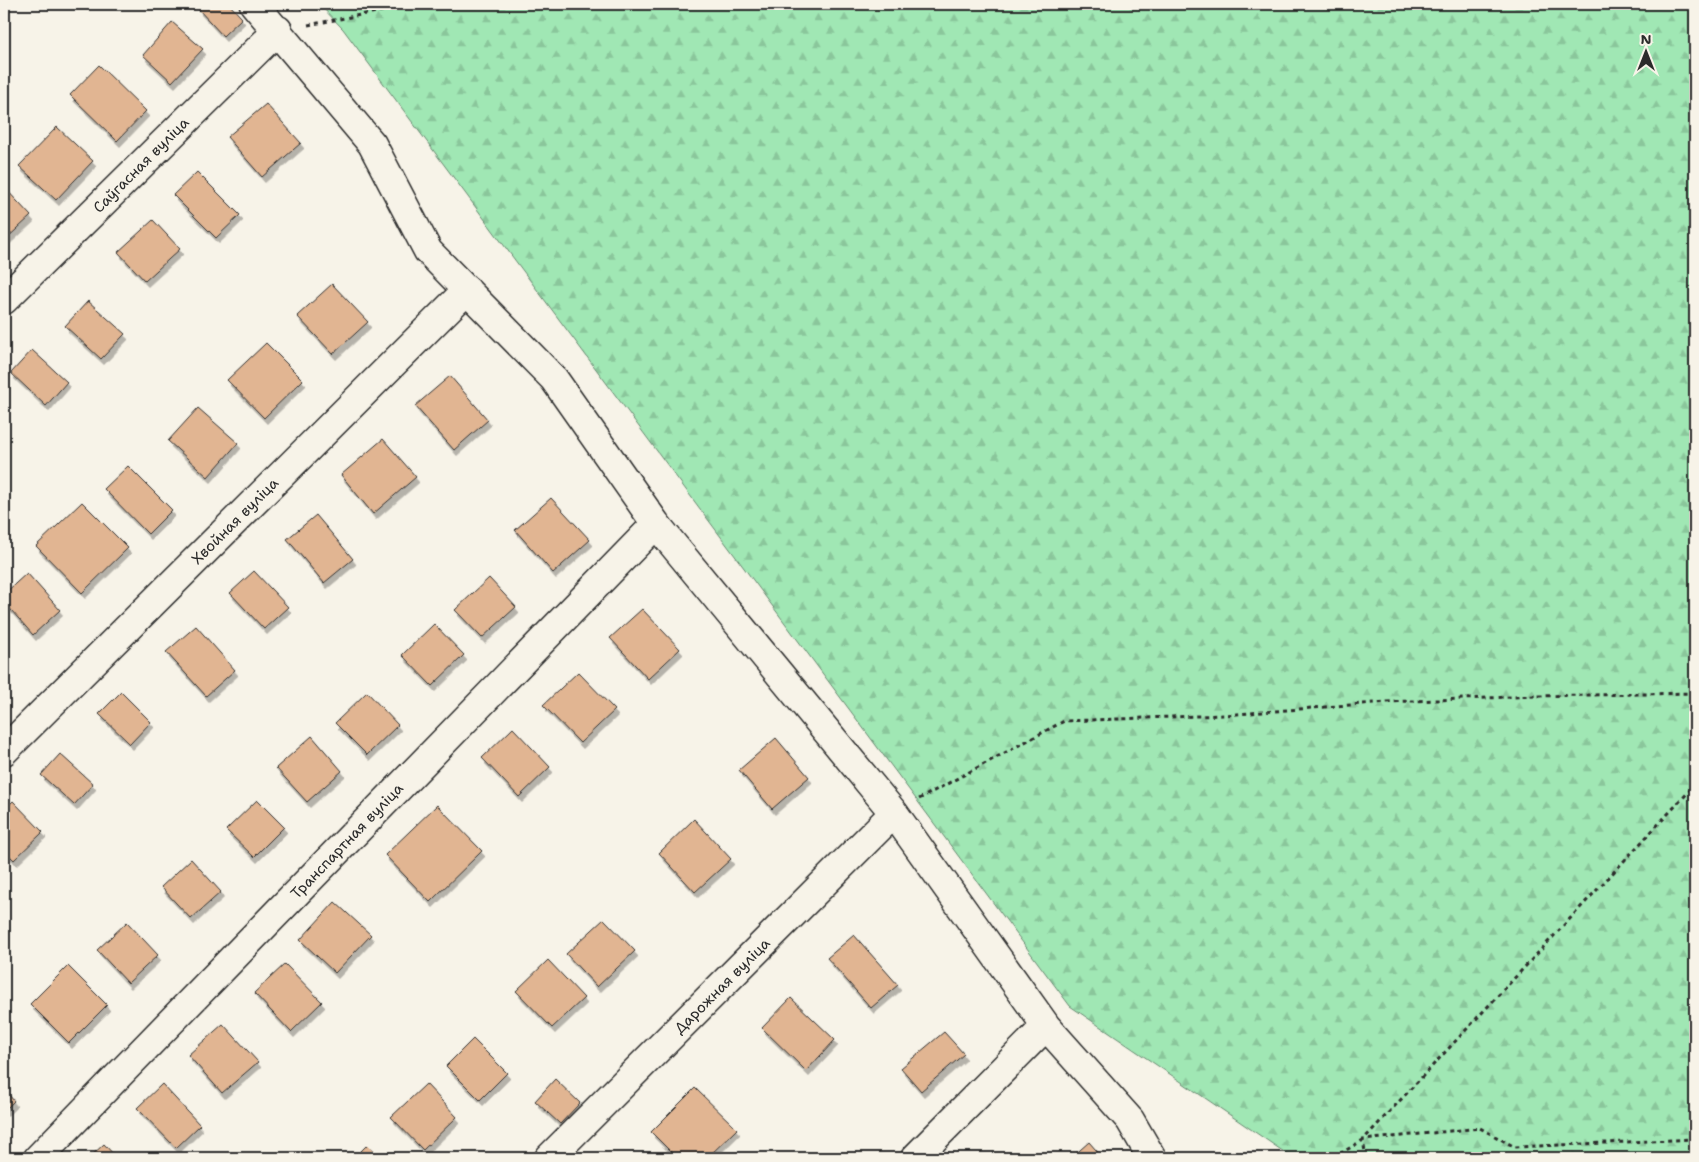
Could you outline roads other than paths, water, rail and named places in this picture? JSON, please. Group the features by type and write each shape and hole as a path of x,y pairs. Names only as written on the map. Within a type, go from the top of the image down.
{"street":[{"path":"254,4 278,30 372,144 428,251 554,379 656,524 894,813 1046,1026 1130,1120 1152,1158"},
{"name":"Саўгасная вуліца","path":"4,300 278,30"},
{"name":"Хвойная вуліца","path":"4,751 467,290"},
{"name":"Транспартная вуліца","path":"38,1158 656,524"},
{"name":"Дарожная вуліца","path":"549,1158 894,813"},
{"path":"915,1158 1046,1026"}]}
